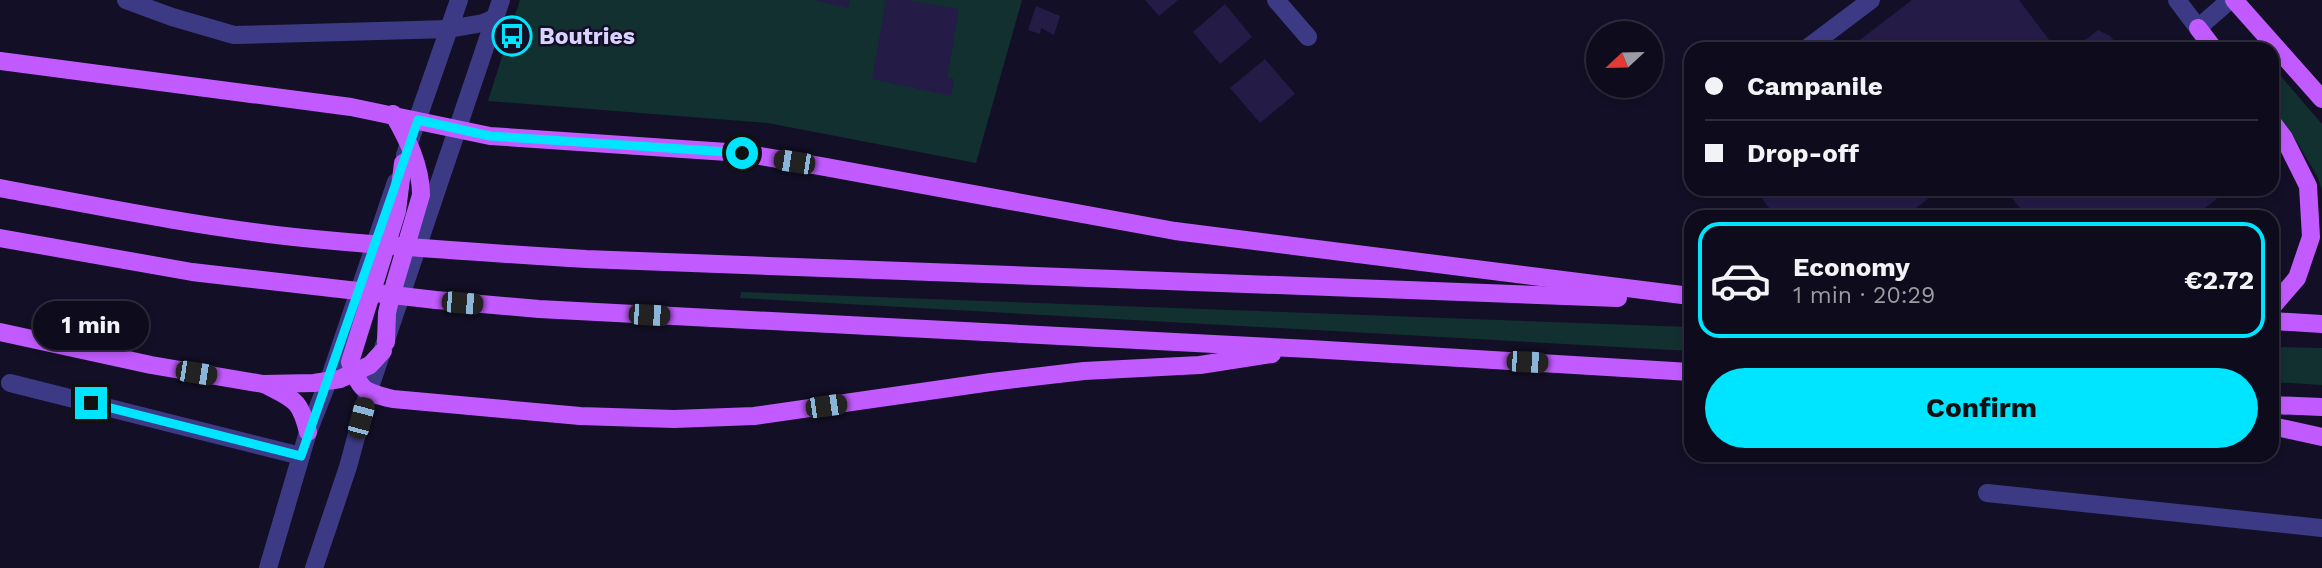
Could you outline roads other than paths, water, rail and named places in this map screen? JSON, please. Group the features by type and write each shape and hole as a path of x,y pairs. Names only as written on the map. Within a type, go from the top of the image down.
{"main road":[{"path":"2232,0 2270,42"},
{"path":"2198,28 2209,42"},
{"path":"2279,52 2322,99"},
{"path":"0,61 351,107 490,136 742,153 1175,231 1684,297"},
{"path":"0,332 151,365 263,384 328,382 354,374 370,365 385,347 390,300 421,195 418,171 405,154 393,114"},
{"path":"2279,131 2308,186 2311,237 2297,278 2279,299"},
{"path":"405,154 397,211 350,357 354,374 368,393 393,399 579,416 674,419 754,416 991,382 1084,371 1200,365 1310,349"},
{"path":"0,188 134,213 293,237 446,250 586,259 1684,298"},
{"path":"0,238 192,272 539,309 1310,349 1684,372"},
{"path":"2279,321 2322,324"},
{"path":"263,384 290,398 302,410 308,432"},
{"path":"2279,405 2322,407"},
{"path":"2279,428 2322,437"}],"street":[{"path":"126,0 234,35 449,29 495,18"},
{"path":"268,568 308,432 328,382 459,0"},
{"path":"314,568 348,467 368,393 501,0"},
{"path":"1276,0 1308,37"},
{"path":"1815,42 1871,0"},
{"path":"2177,0 2198,28 2232,0"},
{"path":"10,383 301,456"},
{"path":"1987,493 2322,528"}],"place":[{"name":"Boutries","path":"512,36"}]}
